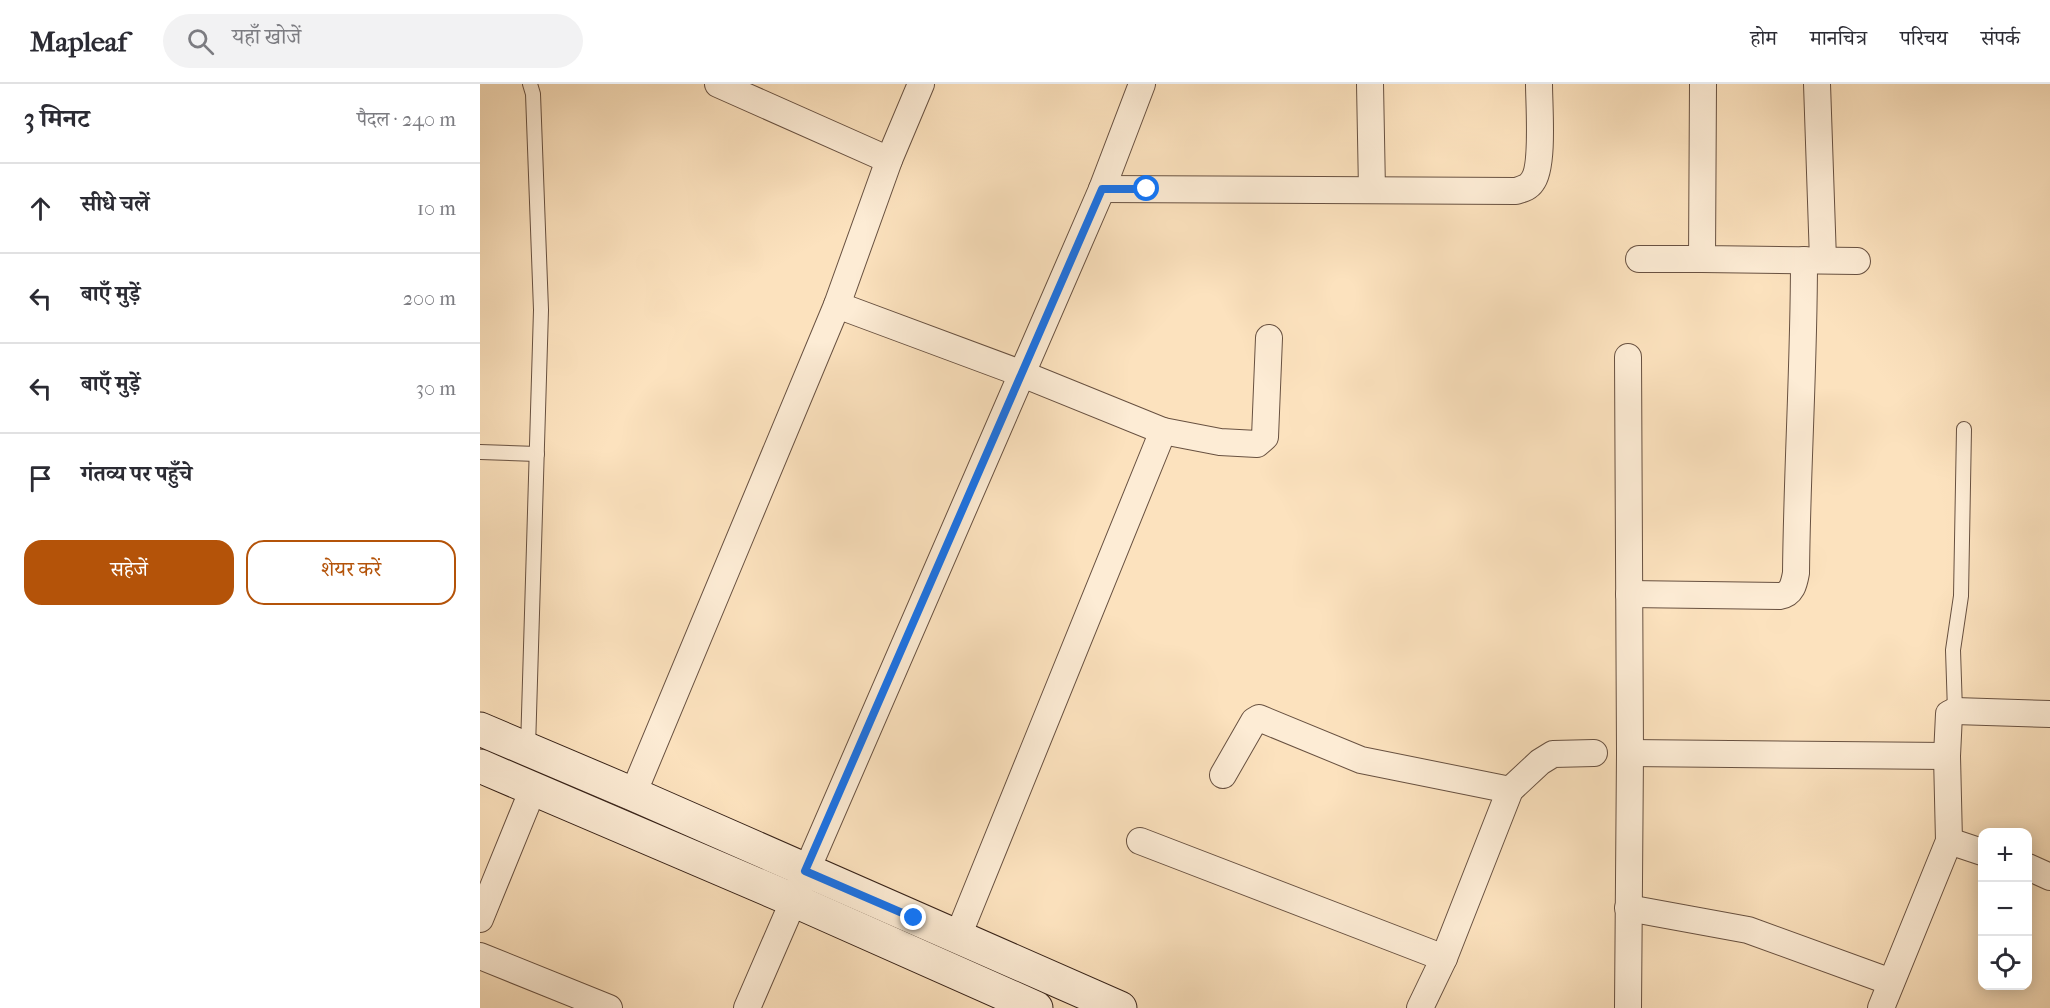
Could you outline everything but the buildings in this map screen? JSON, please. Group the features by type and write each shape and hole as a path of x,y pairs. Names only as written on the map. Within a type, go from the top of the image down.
{"main road":[{"path":"480,729 633,794 799,886 1036,1008"},
{"path":"480,766 533,789 799,886 958,936 1120,1008"}],"street":[{"path":"718,84 889,160"},
{"path":"633,794 837,305 889,160 921,84"},
{"path":"747,1008 1020,373 1102,189 1143,84"},
{"path":"1370,84 1372,190"},
{"path":"1102,189 1516,191 1526,188 1537,175 1539,84"},
{"path":"1702,259 1703,84"},
{"path":"1629,594 1780,596 1792,588 1796,573 1804,344 1813,260 1817,84"},
{"path":"1639,259 1857,261"},
{"path":"837,305 1020,373 1163,431 1220,442 1257,444 1265,437 1269,338"},
{"path":"1628,357 1630,753 1628,1008"},
{"path":"958,936 1163,431"},
{"path":"1881,1008 1949,841 1947,756 1949,714 1955,711 2050,714"},
{"path":"1223,775 1254,721 1259,718 1361,760 1510,790"},
{"path":"1420,1008 1444,958 1510,790 1540,762 1553,754 1594,753"},
{"path":"1630,753 1947,756"},
{"path":"480,919 533,789"},
{"path":"1140,841 1444,958"},
{"path":"1949,841 1978,850"},
{"path":"2032,869 2050,877"},
{"path":"1628,908 1748,930 1891,982"},
{"path":"480,956 609,1008"}],"lane":[{"path":"528,750 541,310 533,94 530,84"},
{"path":"1955,711 1953,650 1961,596 1964,429"},
{"path":"480,452 537,454"}],"route":[{"path":"914,918 805,871 1102,189 1147,189"}]}
